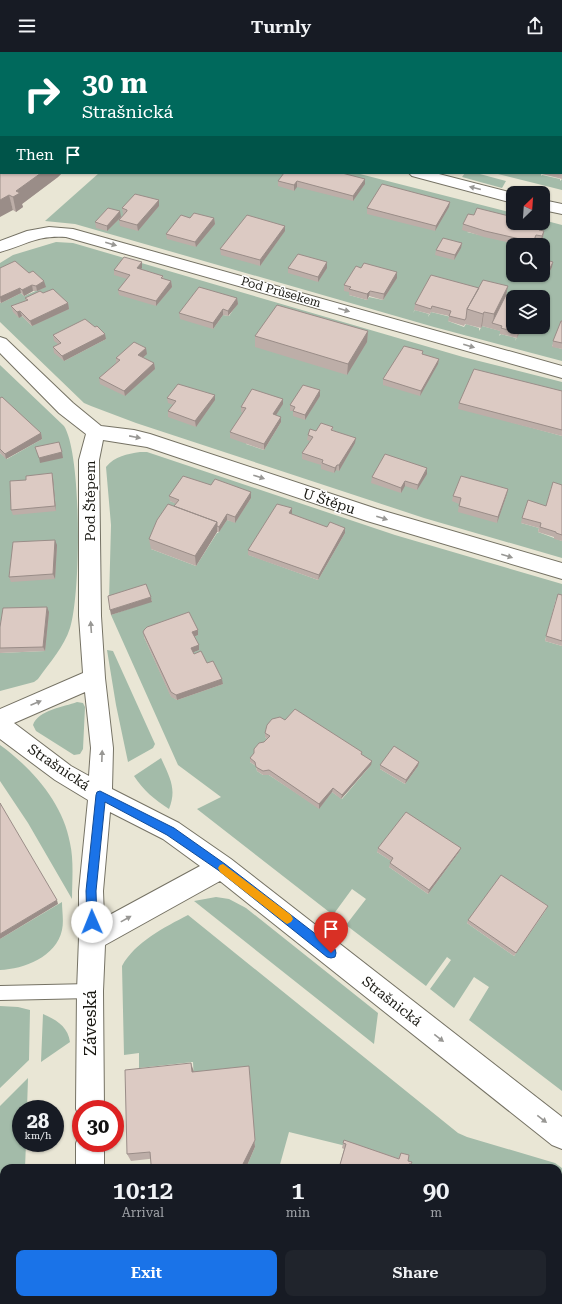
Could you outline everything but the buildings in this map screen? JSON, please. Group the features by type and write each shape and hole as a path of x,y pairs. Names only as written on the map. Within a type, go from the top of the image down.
{"street":[{"path":"420,174 506,196"},
{"path":"550,207 562,210"},
{"name":"Pod Průsekem","path":"0,247 38,233 60,231 74,234 562,372"},
{"path":"0,343 66,408 96,432"},
{"name":"U Štěpu","path":"96,432 134,437 150,441 374,516 562,572"},
{"name":"Pod Štěpem","path":"96,432 89,460 90,616 94,678 102,748 100,795"},
{"path":"0,719 94,678"},
{"name":"Strašnická","path":"0,726 63,773 100,795 171,831 222,867 562,1135"},
{"name":"Záveská","path":"90,1100 90,991 92,938 91,891 100,795"},
{"path":"92,938 222,867"},
{"path":"90,1152 90,1164"}],"lane":[{"path":"0,993 90,991"}],"green space":[{"path":"98,174 289,174 297,187 319,174 360,174 506,211 506,224 467,232 506,241 506,282 550,282 550,238 528,238 523,230 550,230 550,222 562,225 562,327 552,346 562,349 562,361 434,327 75,224 45,221","holes":["396,278 383,300 369,297 367,300 349,295 350,293","430,281 506,301 506,290 550,290 550,334 518,334 515,341 516,338 501,334 499,336 501,331 482,326 479,331 479,328 466,324 464,327 448,321 451,317 431,312 428,317 429,314 415,310 413,313"]},
{"path":"464,174 480,174 506,181 502,188 462,177"},
{"path":"498,174 541,174 541,176 560,179 560,181 562,179 562,190"},
{"path":"56,242 73,243 463,357 562,382 562,397 459,408 562,436 562,491 551,488 545,511 521,523 539,528 538,532 562,541 562,558 424,518 136,423 84,403 0,322 0,302 1,303 21,293 24,296 45,287 0,274 0,263 13,255","holes":["199,293 237,304 229,316 223,315 213,329","54,294 32,326 22,316 19,318","106,339 64,361 62,348","282,404 273,420 281,422 264,450 246,444 246,414"]},
{"path":"0,365 64,426 70,441 77,493 78,557 74,611 70,628 64,642 38,679 34,682 0,691 0,653 45,651 0,632 0,453 7,459 42,439 0,404"},
{"path":"140,452 147,452 395,535 562,584 562,601 556,599 545,641 562,646 562,1091 469,1020 489,987 474,977 454,1008 430,989 451,960 447,957 426,986 346,925 366,899 352,889 333,915 197,809 221,797 178,765 111,615 152,601 147,589 109,601 111,525 106,467 117,458","holes":["183,482 211,491 215,485 251,498 235,522 227,520 196,566 151,549 158,530 169,514 172,515 180,505 170,501","277,509 291,514 289,519 327,532 330,527 345,533 318,580 249,555","190,617 198,635 193,637 199,650 192,653 194,658 202,656 208,667 213,665 223,684 177,700 171,696 144,637 148,632","295,713 362,757 361,758 371,765 342,799 332,792 319,808 269,775 263,775 257,771 256,766 250,762 255,757 254,753 259,747 264,747 270,741 265,737 268,729 271,725 280,721 285,724","393,751 418,766 405,784 380,769","405,816 459,852 428,894 389,867 393,862 377,852","500,879 546,910 514,956 467,923"]},
{"path":"107,650 113,651 155,744 153,748 128,762 116,705"},
{"path":"77,702 83,703 85,707 83,749 80,754 74,755 36,731 33,725 40,716 46,712"},
{"path":"0,745 23,764 34,776 53,800 61,814 71,850 72,899 28,823 0,781"},
{"path":"161,758 170,778 172,789 169,809 141,786 134,776"},
{"path":"216,897 229,899 246,908 378,1013 374,1044 194,901"},
{"path":"62,902 62,930 59,939 53,948 38,960 29,964 0,970 0,939"},
{"path":"188,915 458,1133 556,1164 397,1164 342,1145 289,1132 280,1164 248,1164 255,1147 250,1075 194,1081 193,1062 139,1068 139,1053 124,1055 122,966 128,957 143,942 160,930"},
{"path":"0,1006 18,1007 30,1010 29,1060 0,1088"},
{"path":"43,1014 53,1019 64,1028 70,1042 41,1062"},
{"path":"28,1078 27,1100 12,1100 12,1152 26,1152 25,1164 0,1164 0,1106"}],"slow traffic":[{"path":"223,868 287,919"}],"route":[{"path":"92,922 91,891 100,795 171,831 222,867 331,953"}]}
